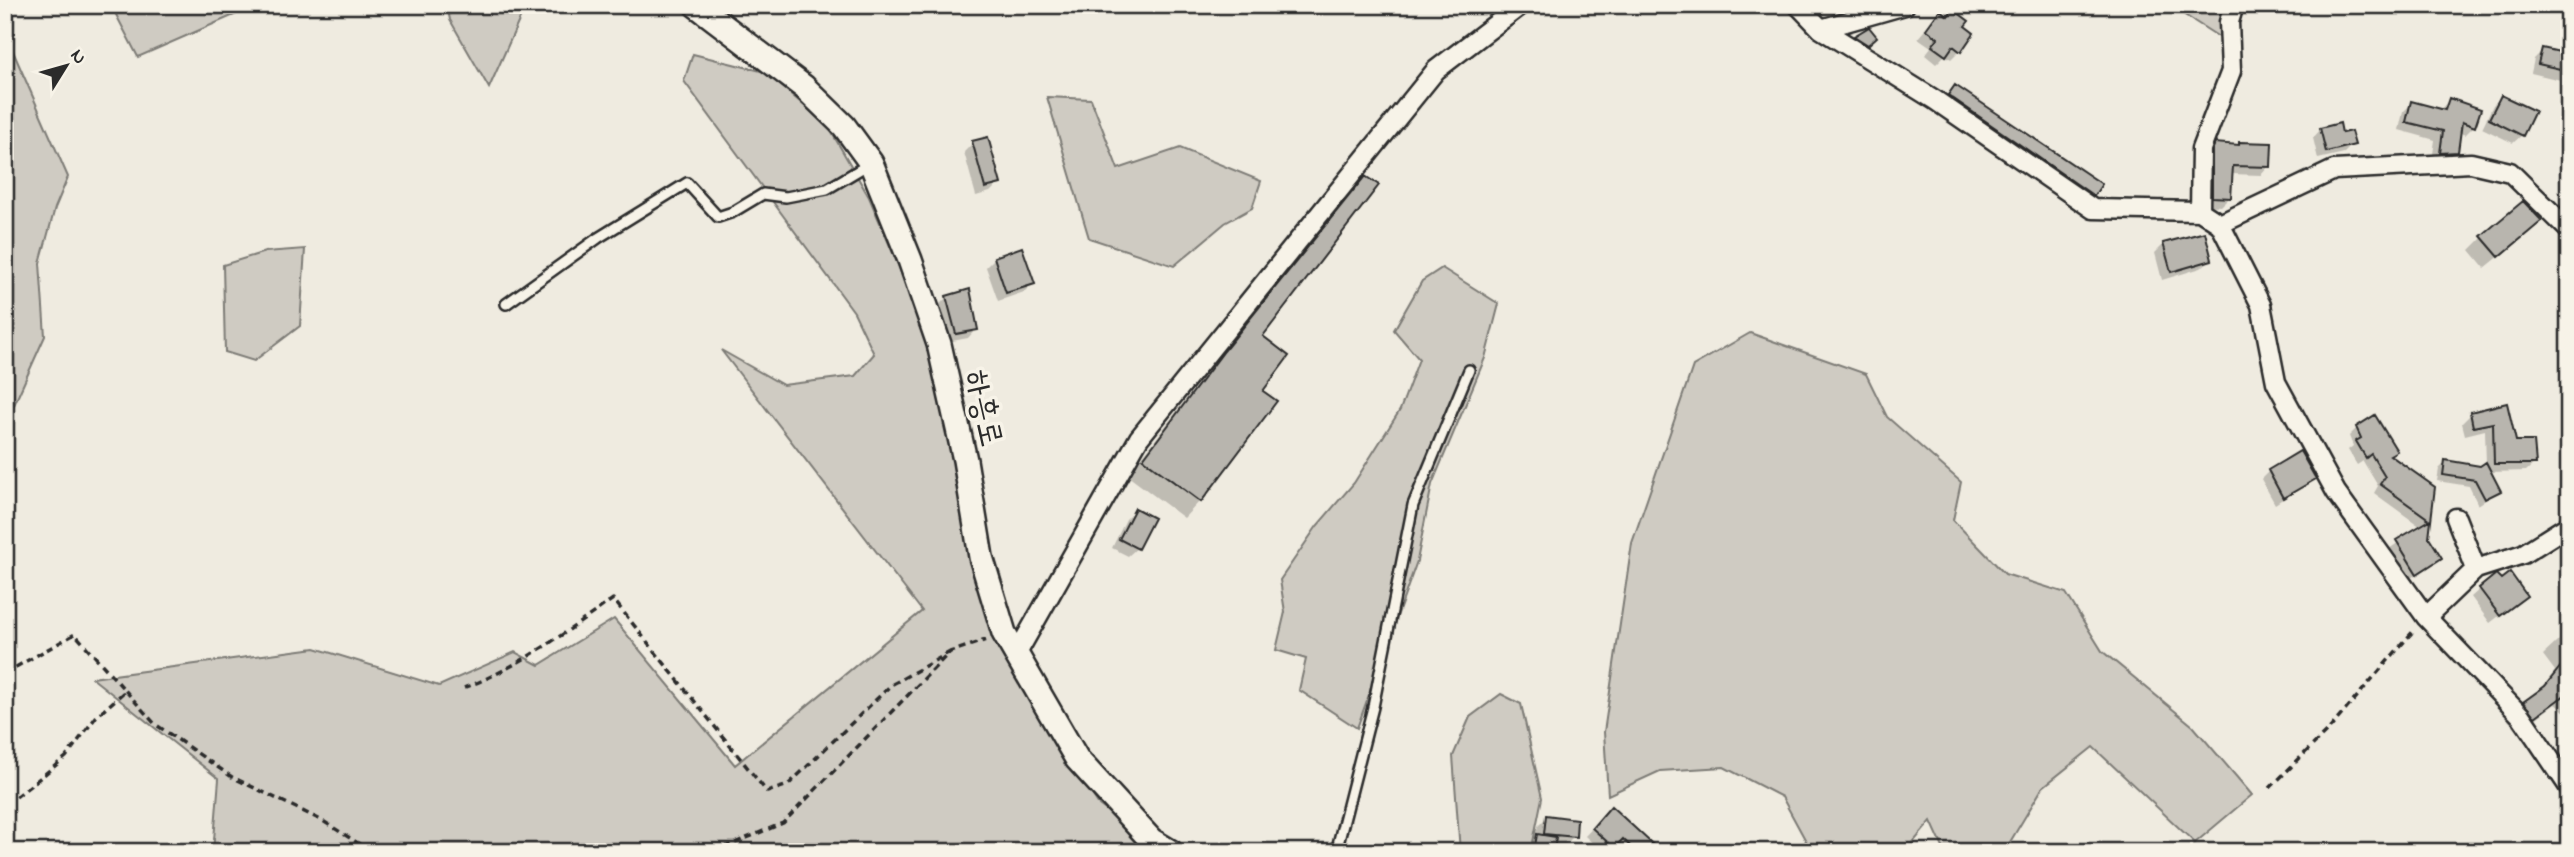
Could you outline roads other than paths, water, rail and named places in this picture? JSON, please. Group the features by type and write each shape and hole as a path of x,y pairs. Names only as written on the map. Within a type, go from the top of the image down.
{"street":[{"name":"하흥로","path":"696,5 804,87 844,126 871,163 910,260 939,344 965,460 981,557 1004,633 1077,759 1152,840 1171,852"},
{"path":"1016,655 1139,438 1436,70 1521,5"},
{"path":"1798,5 1821,29 1935,100 2094,209 2200,211 2220,224 2261,305 2276,382 2336,492 2426,617 2521,716 2569,787"},
{"path":"1821,29 1905,5"},
{"path":"2200,211 2201,149 2231,71 2229,22 2234,5"},
{"path":"2220,224 2334,170 2471,163 2510,172 2569,230"},
{"path":"2456,517 2476,569"},
{"path":"2426,617 2476,569 2523,554 2569,525"}],"lane":[{"path":"506,304 598,238 687,183 718,217 763,194 786,197 827,189 871,163"},
{"path":"1336,852 1373,707 1413,505 1469,370"}]}
